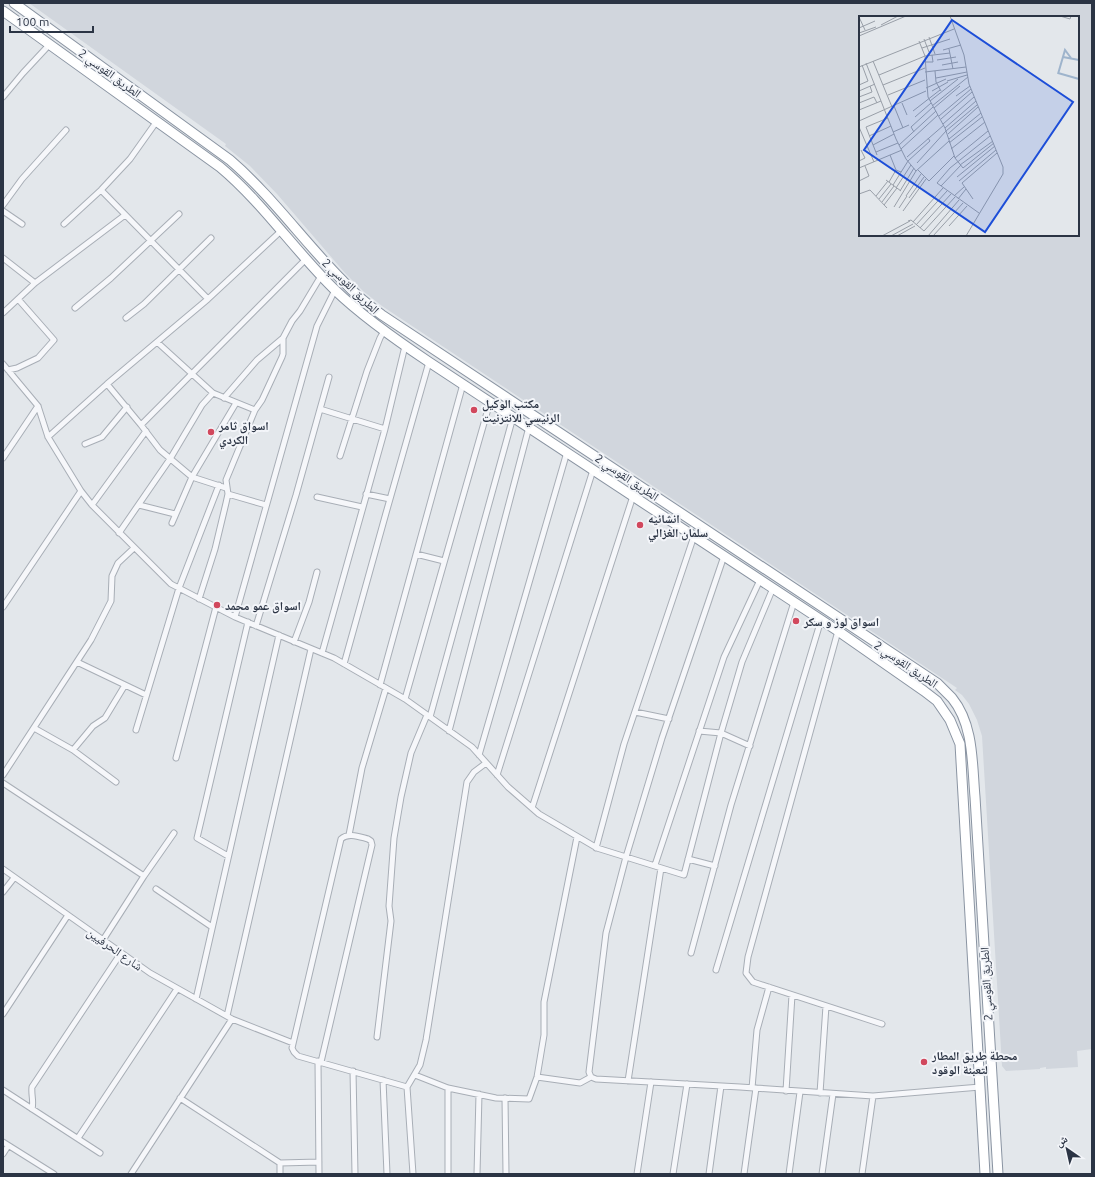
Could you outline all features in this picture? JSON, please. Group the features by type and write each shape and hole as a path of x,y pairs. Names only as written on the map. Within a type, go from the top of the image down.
{"highway":[{"name":"الطريق القوسي 2","path":"14,3 236,165 269,198 342,281 363,301 937,683 952,699 965,720 970,740 975,790 998,1174"},
{"name":"الطريق القوسي 2","path":"3,11 157,121 236,180 335,290 384,331 838,631 918,686 937,701 950,720 960,744 986,1174"},
{"path":"622,489 626,486 630,479"},
{"path":"635,497 644,489"},
{"path":"978,1039 979,1043 983,1044 987,1044 990,1040"},
{"path":"979,1065 985,1062 991,1067"}],"street":[{"path":"3,97 50,44"},
{"path":"64,224 101,190 130,159 157,121"},
{"path":"3,205 22,179 66,130"},
{"path":"101,190 208,299"},
{"path":"3,212 22,224"},
{"path":"75,308 111,278 179,214"},
{"path":"3,313 35,284 126,215"},
{"path":"48,437 208,299 282,230"},
{"path":"126,318 144,304 211,238"},
{"path":"3,258 35,284"},
{"path":"141,425 306,259"},
{"path":"224,398 257,360 283,338 292,321 322,276"},
{"path":"235,617 317,326 335,290"},
{"path":"8,370 17,368 38,358 54,340 18,299"},
{"path":"340,456 367,371 384,331"},
{"path":"199,598 226,503 226,480 255,410 262,400 282,357 283,338"},
{"path":"157,342 213,393 255,410"},
{"path":"322,653 385,429 405,346"},
{"path":"344,664 430,362"},
{"path":"3,364 38,406 48,437 81,491 92,505 119,533 171,584 235,617 322,653 405,699 472,747 508,787 539,814 596,848 684,875 721,733 742,662 773,588"},
{"path":"256,626 296,495 329,377"},
{"path":"108,384 160,450 192,477 266,505"},
{"path":"380,685 463,384"},
{"path":"119,533 170,459 202,405 213,393"},
{"path":"405,699 490,402"},
{"path":"172,523 192,477 236,403"},
{"path":"3,458 38,406"},
{"path":"85,444 102,437 127,407"},
{"path":"320,409 385,429"},
{"path":"377,1037 391,921 389,906 394,838 401,797 411,753 428,716 513,416"},
{"path":"449,731 529,427"},
{"path":"92,505 146,431"},
{"path":"479,755 567,452"},
{"path":"497,774 593,470"},
{"path":"136,730 179,588 218,486"},
{"path":"3,607 81,491"},
{"path":"366,494 390,499"},
{"path":"317,496 362,508"},
{"path":"532,808 635,497"},
{"path":"139,505 176,514"},
{"path":"596,848 624,744 694,536"},
{"path":"3,775 91,640 111,601 112,576 118,563 134,548"},
{"path":"416,554 444,561"},
{"path":"591,1077 589,1072 606,933 626,857 668,719 724,556"},
{"path":"294,642 309,602 317,572"},
{"path":"655,865 724,657 760,580"},
{"path":"691,953 731,805 794,602"},
{"path":"176,758 216,607"},
{"path":"716,970 821,620"},
{"path":"228,856 197,838 248,622"},
{"path":"838,631 746,965 746,973 753,982 882,1024"},
{"path":"196,999 279,635"},
{"path":"227,1016 311,649"},
{"path":"77,662 146,695"},
{"path":"73,750 92,726 105,718 125,685"},
{"path":"349,835 362,768 386,688"},
{"path":"635,712 668,719"},
{"path":"34,728 73,750 116,782"},
{"path":"699,731 721,733 750,746"},
{"path":"413,1174 407,1087 420,1065 426,1040 467,782 474,772 486,763"},
{"path":"3,783 144,876"},
{"path":"103,940 144,876 174,834"},
{"path":"319,1174 319,1062 372,845 371,841 368,839 349,835 344,836 341,839 292,1048 298,1056 319,1062 353,1072 407,1087"},
{"path":"415,1075 448,1088 496,1098 529,1099 537,1077 544,1036 544,1002 577,837"},
{"path":"688,859 715,866"},
{"path":"628,1081 662,868"},
{"name":"شارع الحرفيين","path":"3,870 150,973 232,1019 293,1043"},
{"path":"3,892 14,878"},
{"path":"156,889 212,927"},
{"path":"3,1014 68,915"},
{"path":"32,1109 34,1103 31,1093 32,1087 121,953"},
{"path":"744,1174 754,1088 757,1030 769,987"},
{"path":"78,1138 177,989"},
{"path":"786,1091 792,995"},
{"path":"820,1093 826,1006"},
{"path":"131,1174 232,1019"},
{"path":"353,1072 355,1174"},
{"path":"537,1077 580,1083 591,1077 596,1079 873,1096 980,1087"},
{"path":"383,1080 387,1174"},
{"path":"637,1174 650,1082"},
{"path":"673,1174 687,1084"},
{"path":"709,1174 721,1086"},
{"path":"448,1088 448,1174"},
{"path":"3,1090 100,1153"},
{"path":"789,1174 800,1092"},
{"path":"477,1174 479,1094"},
{"path":"822,1174 833,1094"},
{"path":"862,1174 873,1096"},
{"path":"180,1098 280,1163 319,1162"},
{"path":"505,1098 506,1174"},
{"path":"3,1142 54,1174"},
{"path":"3,1154 8,1146"},
{"path":"280,1163 280,1174"}],"shaded area":[{"path":"29,3 1092,3 1092,1049 1077,1051 1078,1067 1046,1069 1046,1067 1040,1069 1006,1071 1002,1066 982,736 977,720 969,704 962,695 955,690 957,688 382,306 363,291 345,273 277,194 250,166 225,146 226,144"}],"place":[{"name":"مكتب الوكيل الرئيسي للانترنيت","path":"474,410"},
{"name":"اسواق ثامر الكردي","path":"211,432"},
{"name":"انشائيه سلمان الغزالي","path":"640,525"},
{"name":"اسواق عمو محمد","path":"217,605"},
{"name":"اسواق لوز و سكر","path":"796,621"},
{"name":"محطة طريق المطار لتعبئة الوقود","path":"924,1062"}]}
